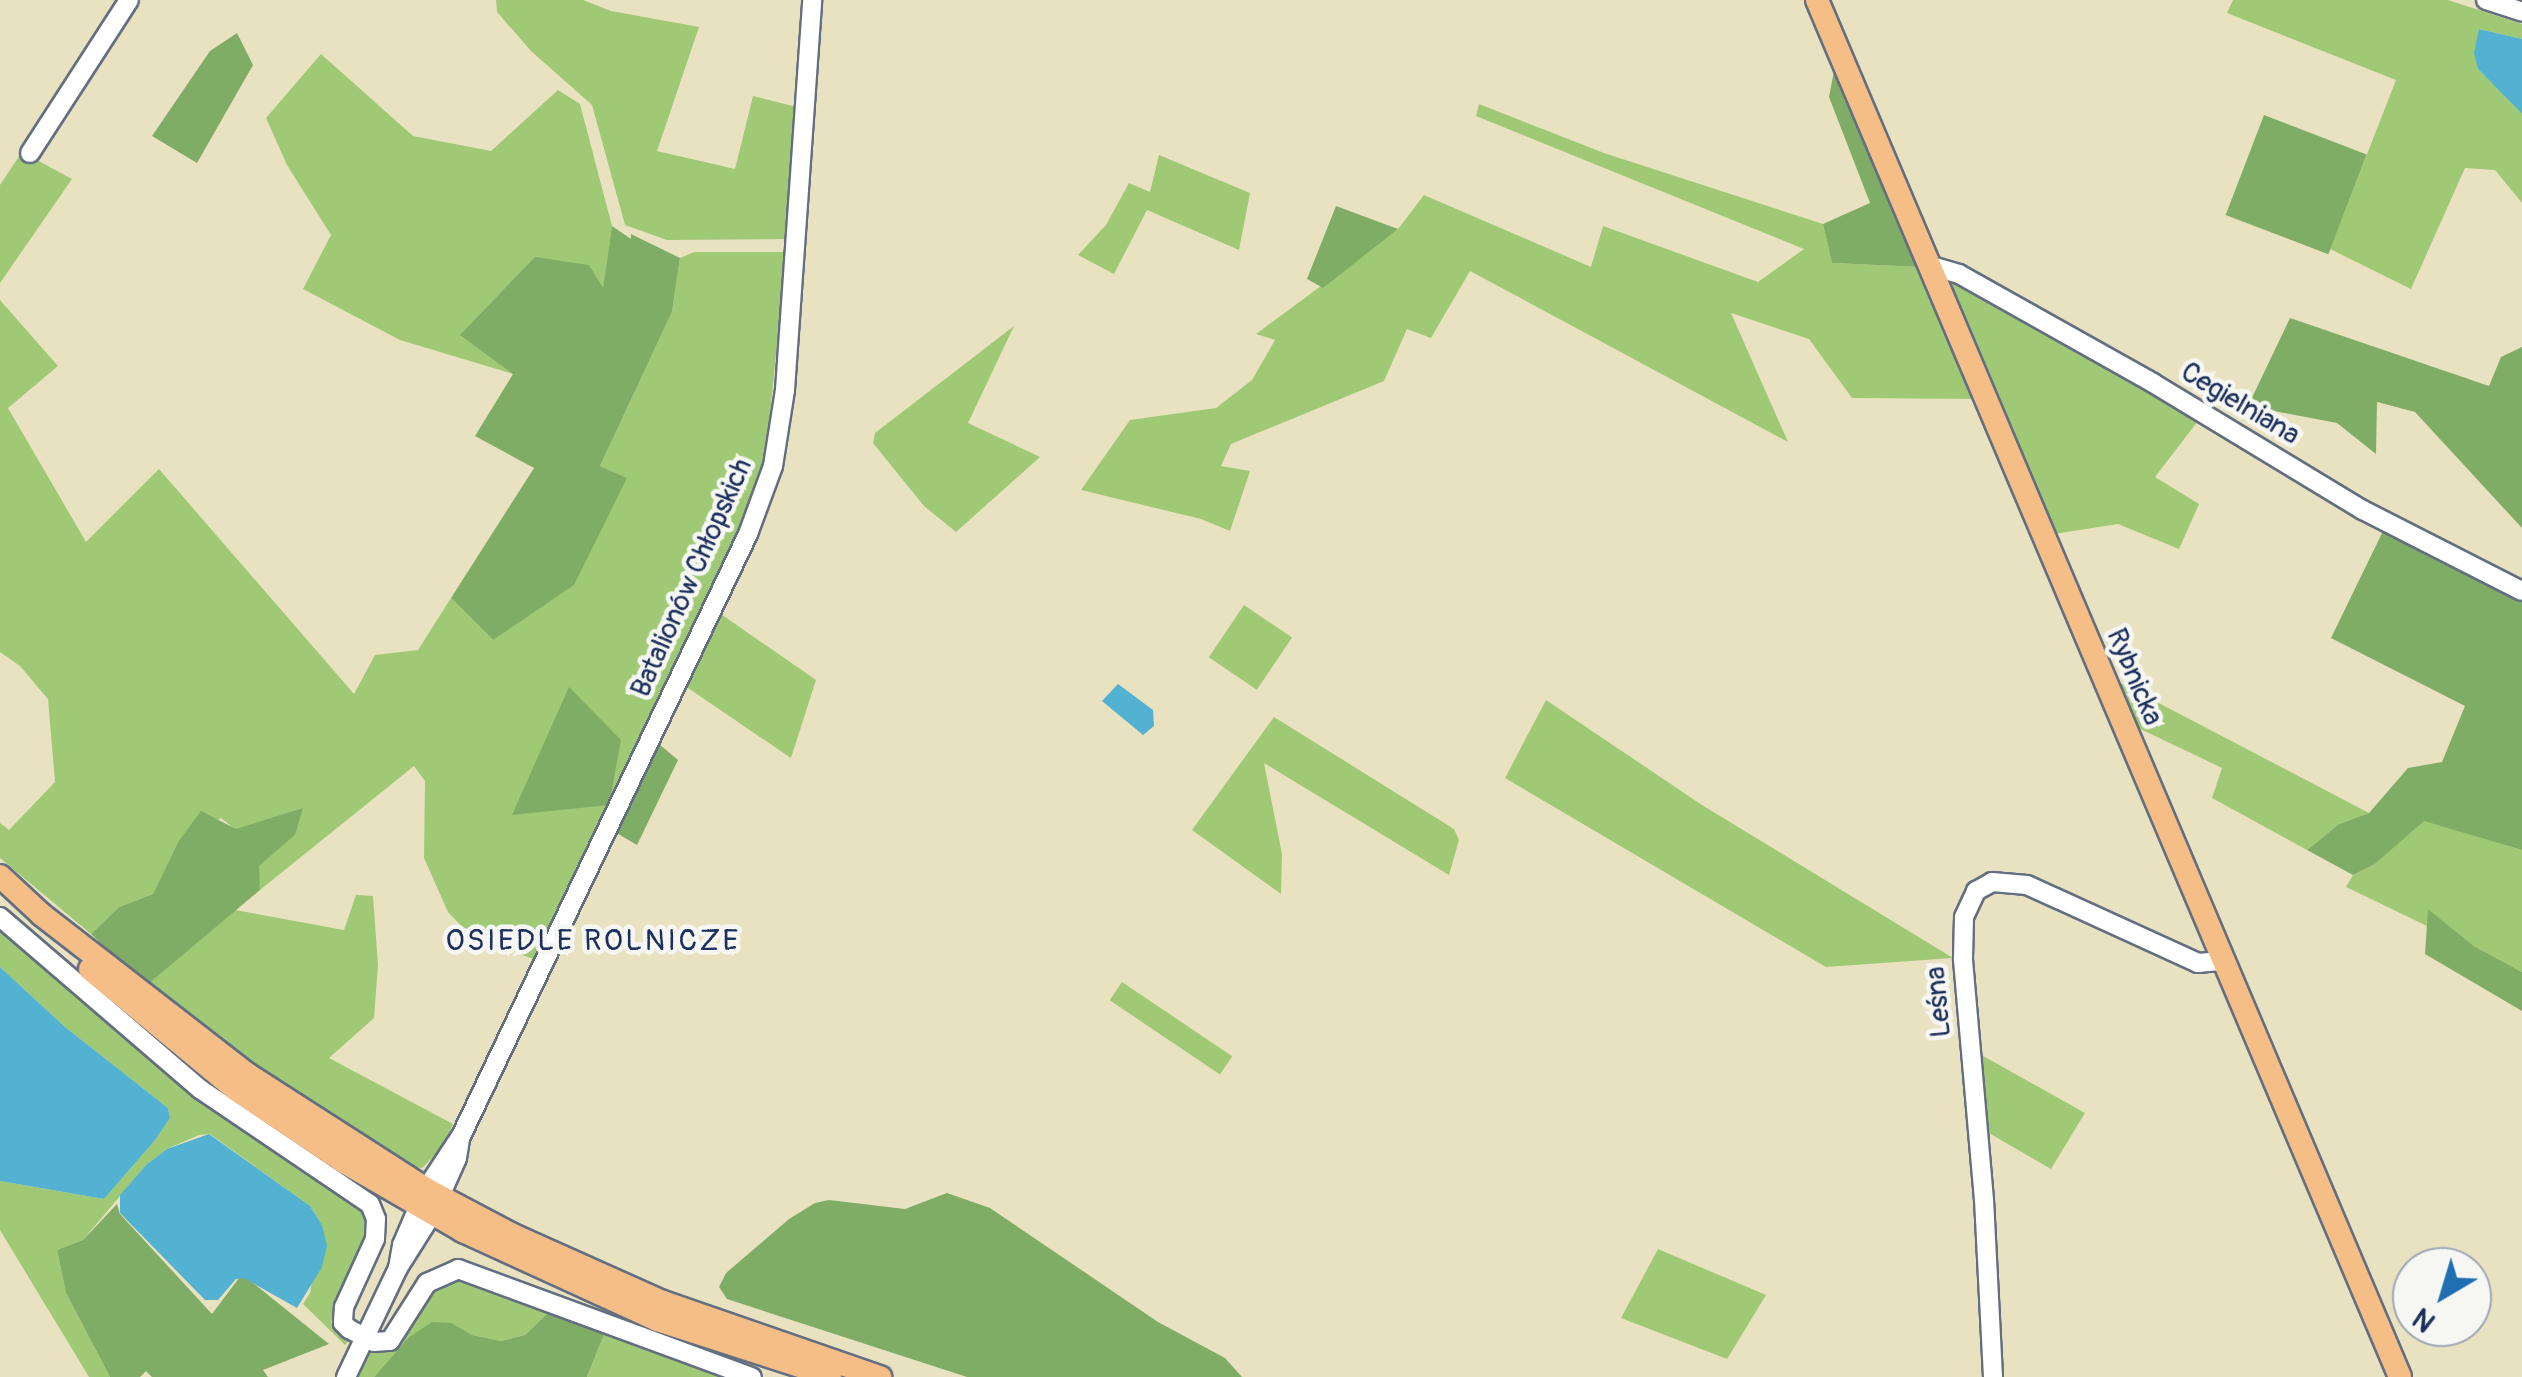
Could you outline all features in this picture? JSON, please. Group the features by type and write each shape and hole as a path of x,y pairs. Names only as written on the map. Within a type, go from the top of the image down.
{"main road":[{"name":"Rybnicka","path":"1817,0 2400,1377"},
{"path":"0,876 42,915 270,1090 429,1202 563,1280 657,1320 834,1377"},
{"path":"429,1202 664,1302 880,1377"}],"street":[{"path":"30,153 129,0"},
{"name":"Batalionów Chłopskich","path":"346,1377 748,534 773,466 785,390 812,0"},
{"path":"2486,0 2522,12"},
{"name":"Cegielniana","path":"1928,265 1960,274 2153,383 2363,510 2522,591"},
{"name":"Leśna","path":"1992,1377 1985,1220 1963,958 1964,916 1976,891 1992,882 2027,885 2198,963 2222,961"},
{"path":"0,917 200,1090 370,1204 376,1219 375,1239 342,1315 349,1329 364,1337 390,1341 426,1283 458,1268 752,1377"}],"green space":[{"path":"496,0 583,0 611,11 699,27 657,151 735,169 753,96 797,107 790,239 667,240 625,225 592,105 531,51 497,12"},
{"path":"2233,0 2448,0 2522,24 2522,39 2479,29 2478,69 2522,114 2522,203 2495,170 2465,168 2411,289 2330,249 2396,80 2227,13"},
{"path":"237,33 253,65 197,163 152,136 210,51"},
{"path":"321,54 413,136 491,151 558,90 580,104 612,226 603,290 513,374 400,340 303,289 331,235 287,165 266,118"},
{"path":"1834,71 1921,267 1832,263 1823,224 1870,203 1829,97"},
{"path":"1479,104 1604,153 1823,224 1832,263 1921,267 1976,399 1852,398 1809,339 1731,313 1788,442 1470,271 1431,338 1407,329 1384,381 1231,444 1221,466 1250,471 1230,531 1201,519 1081,490 1130,420 1216,408 1252,380 1275,340 1256,334 1398,229 1424,195 1591,267 1603,226 1758,282 1804,249 1476,116"},
{"path":"2264,115 2367,154 2328,254 2226,215"},
{"path":"22,152 72,179 0,283 0,185"},
{"path":"1159,155 1250,193 1239,250 1147,210 1114,274 1078,255 1106,225 1129,183 1150,192"},
{"path":"1336,206 1398,229 1323,288 1307,279"},
{"path":"612,226 631,239 631,234 680,258 672,312 600,466 627,478 574,585 493,640 451,598 534,468 475,436 513,374 460,335 535,257 589,265 603,288"},
{"path":"694,252 786,252 767,446 756,491 536,960 471,936 448,912 424,858 425,781 414,766 260,890 258,866 295,835 236,830 221,818 178,842 153,894 119,907 91,934 0,858 0,823 9,830 55,782 48,699 20,666 0,652 0,300 58,366 8,408 86,542 159,469 354,694 375,655 418,650 451,598 493,640 626,478 600,466 672,312 680,258"},
{"path":"1955,279 2198,421 2155,477 2199,504 2179,549 2118,524 2054,534 1945,283"},
{"path":"2290,318 2489,386 2501,357 2522,347 2522,528 2415,412 2377,402 2376,454 2337,423 2248,406"},
{"path":"1014,326 968,423 1040,457 956,532 924,506 873,443 875,433"},
{"path":"2384,529 2522,600 2522,850 2424,821 2375,864 2353,875 2307,850 2339,824 2369,813 2408,768 2442,762 2465,706 2331,638"},
{"path":"1244,605 1292,637 1257,690 1209,657"},
{"path":"718,612 816,680 791,758 685,686"},
{"path":"2111,678 2369,813 2339,824 2307,850 2212,798 2222,768 2130,724"},
{"path":"569,687 621,740 609,805 512,815"},
{"path":"1546,700 1702,805 1953,958 1826,967 1505,778"},
{"path":"1274,717 1454,829 1459,840 1449,875 1264,763 1282,854 1281,894 1192,830"},
{"path":"659,744 678,760 637,845 613,831"},
{"path":"303,808 295,835 259,866 260,890 146,986 91,934 119,907 153,894 178,842 201,811 236,829"},
{"path":"2424,820 2522,850 2522,972 2474,946 2429,910 2427,926 2346,887 2353,875 2375,864"},
{"path":"356,895 373,896 378,965 374,1018 329,1058 453,1124 441,1149 422,1168 403,1165 278,1088 146,986 235,910 344,930"},
{"path":"2428,909 2474,946 2522,972 2522,1011 2425,954"},
{"path":"0,925 111,1027 222,1117 353,1198 367,1216 365,1241 336,1302 331,1323 351,1338 345,1345 303,1304 310,1293 322,1225 310,1206 210,1134 199,1135 167,1149 147,1164 83,1240 57,1250 66,1293 110,1377 89,1377 0,1230 0,1181 104,1199 170,1118 168,1108 65,1027 0,967"},
{"path":"1122,982 1232,1056 1220,1075 1110,1000"},
{"path":"1976,1052 2085,1113 2051,1169 1982,1129"},
{"path":"947,1193 990,1208 1158,1322 1225,1358 1242,1377 967,1377 727,1299 719,1287 726,1273 789,1219 815,1203 829,1200 905,1209"},
{"path":"117,1204 120,1214 212,1314 242,1274 329,1344 263,1370 268,1377 152,1377 146,1371 140,1377 110,1377 66,1293 57,1250 83,1240"},
{"path":"1658,1249 1766,1295 1727,1359 1621,1318"},
{"path":"452,1274 550,1311 525,1335 501,1341 472,1335 452,1323 408,1338 374,1377 355,1377 366,1353 395,1344 432,1286"},
{"path":"550,1311 605,1332 587,1377 374,1377 408,1338 432,1322 452,1323 472,1335 501,1341 525,1335"},
{"path":"605,1332 721,1373 719,1377 587,1377"}],"water":[{"path":"2479,29 2522,39 2522,114 2478,69 2474,53"},
{"path":"1118,684 1153,710 1154,726 1143,735 1102,701"},
{"path":"0,967 65,1027 168,1108 170,1118 156,1139 104,1199 0,1181"},
{"path":"209,1134 310,1206 322,1225 327,1246 322,1267 297,1308 244,1278 236,1279 218,1300 205,1300 120,1213 120,1195 147,1164 167,1149"}],"district":[{"name":"OSIEDLE ROLNICZE","path":"593,941"}]}
